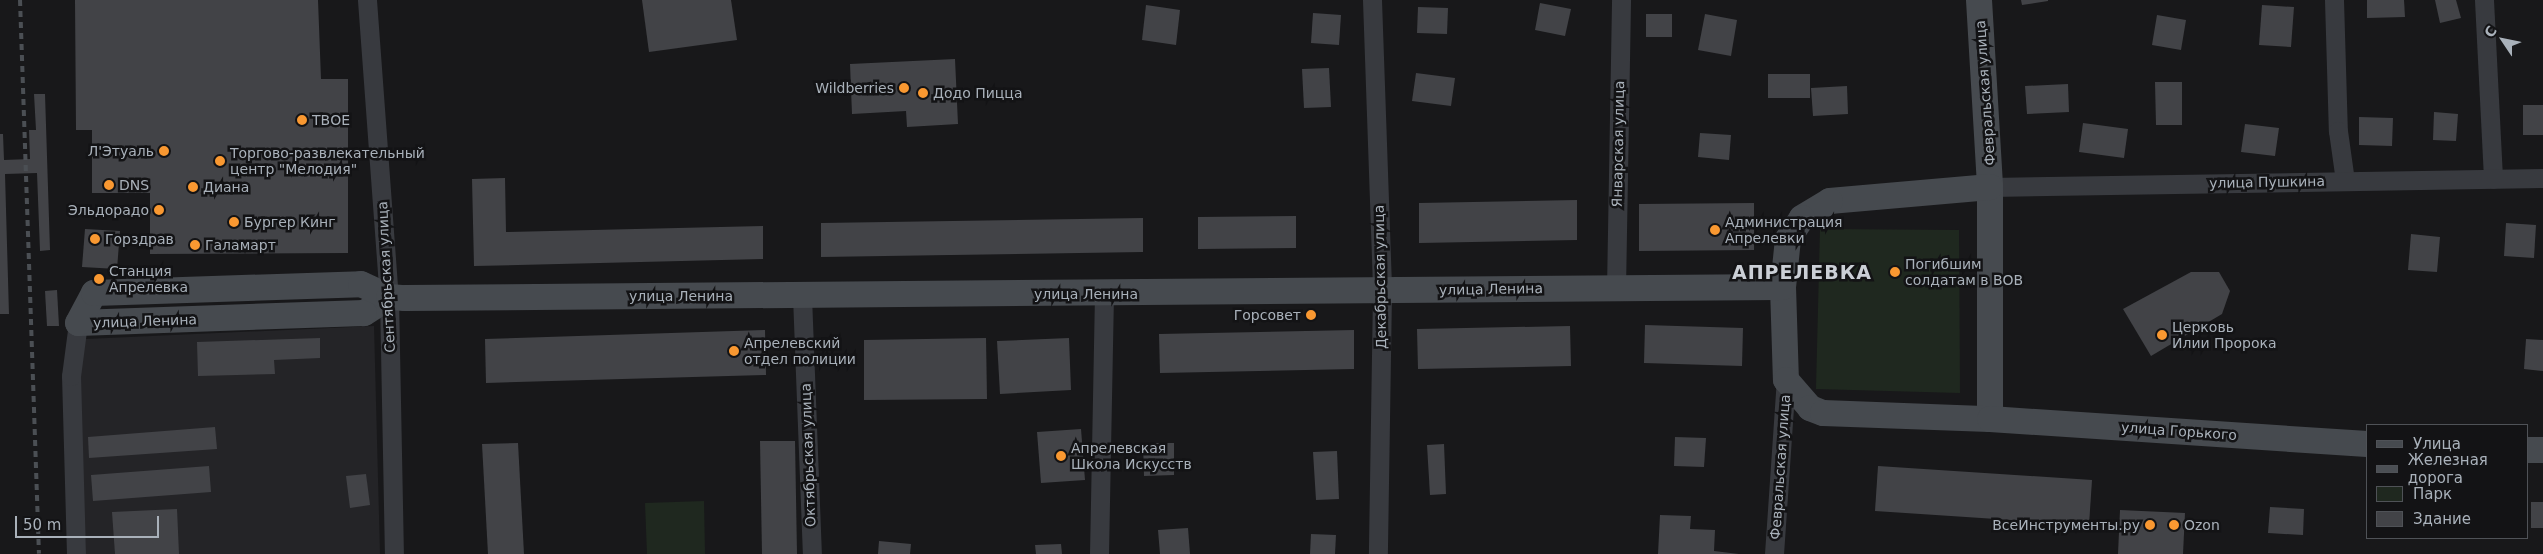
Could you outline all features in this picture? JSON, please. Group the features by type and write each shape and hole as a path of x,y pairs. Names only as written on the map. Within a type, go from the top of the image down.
{"street":[{"name":"Сентябрьская улица","path":"367,0 389,297 394,554"},
{"name":"Декабрьская улица","path":"1372,0 1382,292 1378,554"},
{"name":"Январская улица","path":"1616,289 1621,0"},
{"name":"Февральская улица","path":"1979,0 1990,187 1990,419"},
{"path":"2334,0 2338,131 2345,181"},
{"path":"2484,0 2493,178"},
{"name":"улица Пушкина","path":"1990,187 2543,178"},
{"path":"1786,380 1783,287 1788,238 1802,218 1830,201 1990,187"},
{"name":"улица Ленина","path":"78,323 364,313 389,297 1104,294 1783,287"},
{"path":"1099,554 1104,294"},
{"name":"Октябрьская улица","path":"802,296 812,554"},
{"path":"76,554 71,376 78,323"},
{"name":"Февральская улица","path":"1774,554 1786,380"},
{"name":"улица Горького","path":"1786,380 1810,408 1823,413 1990,419 2366,444"},
{"path":"2528,450 2543,450"}],"shaded area":[{"path":"374,326 380,554 86,554 75,352 86,339"}],"green space":[{"path":"1820,229 1959,230 1960,393 1816,389"},
{"path":"704,501 705,554 647,554 645,503"}],"building":[{"name":"Торгово-развлекательный центр \"Мелодия\"","path":"75,0 318,0 321,79 348,79 348,253 150,254 150,193 92,193 92,130 76,130"},
{"path":"642,0 731,0 737,40 649,52"},
{"path":"2021,0 2048,0 2048,1 2022,5"},
{"path":"2367,0 2404,0 2405,17 2367,18"},
{"path":"2435,0 2456,0 2461,18 2440,23"},
{"path":"1540,3 1571,9 1565,36 1535,30"},
{"path":"1146,5 1180,10 1176,45 1142,40"},
{"path":"2262,5 2294,7 2291,47 2259,45"},
{"path":"1418,7 1448,8 1447,34 1417,33"},
{"path":"1313,13 1341,15 1339,45 1311,43"},
{"path":"1646,14 1672,14 1672,37 1646,37"},
{"path":"1705,14 1737,20 1731,56 1698,50"},
{"path":"2157,15 2186,20 2181,50 2152,45"},
{"name":"Wildberries","path":"955,59 958,124 907,127 906,111 852,114 850,64"},
{"path":"1329,68 1331,107 1304,108 1302,69"},
{"path":"1416,73 1455,78 1451,106 1412,101"},
{"path":"1768,74 1810,74 1810,98 1768,98"},
{"path":"2155,82 2182,82 2182,125 2156,125"},
{"path":"2068,84 2069,112 2027,114 2025,86"},
{"path":"1847,86 1848,114 1813,116 1811,88"},
{"path":"34,94 45,94 50,250 40,251 37,173 5,174 9,314 0,314 0,134 3,134 4,160 30,159 29,130 36,130"},
{"path":"2523,105 2543,105 2543,135 2523,135"},
{"path":"2434,112 2458,114 2456,141 2433,140"},
{"path":"2359,117 2393,118 2392,146 2359,145"},
{"path":"2083,123 2128,129 2124,158 2079,152"},
{"path":"2245,124 2279,128 2275,156 2241,152"},
{"path":"1700,133 1731,135 1729,160 1698,157"},
{"path":"505,178 506,232 763,226 763,259 474,266 472,179"},
{"path":"1577,200 1577,240 1419,243 1419,203"},
{"path":"1754,203 1754,250 1639,251 1639,204"},
{"path":"1296,216 1296,248 1198,249 1198,217"},
{"path":"1143,218 1143,252 821,257 821,223"},
{"path":"2506,223 2536,225 2534,258 2504,256"},
{"path":"85,229 120,231 117,269 82,267"},
{"path":"2411,234 2440,237 2437,272 2408,270"},
{"name":"Церковь Илии Пророка","path":"2191,272 2219,272 2230,291 2222,314 2151,356 2123,309"},
{"path":"57,290 59,326 47,326 45,291"},
{"path":"1645,325 1743,328 1742,366 1644,363"},
{"path":"1570,326 1571,366 1418,369 1417,329"},
{"path":"765,330 766,375 486,383 485,339"},
{"path":"1354,330 1354,369 1160,373 1159,334"},
{"path":"320,338 320,358 274,360 275,374 198,376 197,342"},
{"path":"986,338 987,399 864,400 864,340"},
{"path":"1069,338 1071,390 1000,394 997,341"},
{"path":"2526,339 2543,340 2543,371 2524,369"},
{"path":"215,427 217,449 89,458 88,437"},
{"name":"Апрелевская Школа Искусств","path":"1081,429 1085,480 1041,483 1037,432"},
{"path":"1675,437 1706,438 1704,467 1674,466"},
{"path":"760,441 795,441 797,554 762,554"},
{"path":"518,443 524,554 488,554 482,444"},
{"path":"1143,443 1174,443 1174,475 1144,476"},
{"path":"1444,444 1446,494 1430,495 1427,445"},
{"path":"1337,451 1339,499 1316,500 1313,452"},
{"path":"209,466 211,492 93,501 91,475"},
{"path":"1878,466 2092,480 2089,525 1875,511"},
{"path":"366,474 370,505 350,508 346,476"},
{"path":"2531,502 2543,502 2543,528 2531,528"},
{"path":"2270,507 2304,509 2303,535 2268,533"},
{"path":"177,509 179,554 115,554 112,512"},
{"path":"2120,510 2185,513 2183,554 2118,554"},
{"path":"1660,515 1691,516 1690,529 1715,530 1714,551 1739,554 1658,554"},
{"path":"1188,528 1190,554 1160,554 1158,530"},
{"path":"1311,534 1336,535 1335,554 1310,554"},
{"path":"879,541 911,544 910,554 878,554"},
{"path":"1061,544 1062,554 1036,554 1035,545"}],"railway":[{"path":"20,0 39,554"}],"place":[{"name":"Wildberries","path":"904,88"},
{"name":"Додо Пицца","path":"923,93"},
{"name":"ТВОЕ","path":"302,120"},
{"name":"Л'Этуаль","path":"164,151"},
{"name":"Торгово-развлекательный центр \"Мелодия\"","path":"220,161"},
{"name":"DNS","path":"109,185"},
{"name":"Диана","path":"193,187"},
{"name":"Эльдорадо","path":"159,210"},
{"name":"Бургер Кинг","path":"234,222"},
{"name":"Администрация Апрелевки","path":"1715,230"},
{"name":"Горздрав","path":"95,239"},
{"name":"Галамарт","path":"195,245"},
{"name":"Погибшим солдатам в ВОВ","path":"1895,272"},
{"name":"Станция Апрелевка","path":"99,279"},
{"name":"Горсовет","path":"1311,315"},
{"name":"Церковь Илии Пророка","path":"2162,335"},
{"name":"Апрелевский отдел полиции","path":"734,351"},
{"name":"Апрелевская Школа Искусств","path":"1061,456"},
{"name":"ВсеИнструменты.ру","path":"2150,525"},
{"name":"Ozon","path":"2174,525"}],"district":[{"name":"АПРЕЛЕВКА","path":"1802,273"}]}
